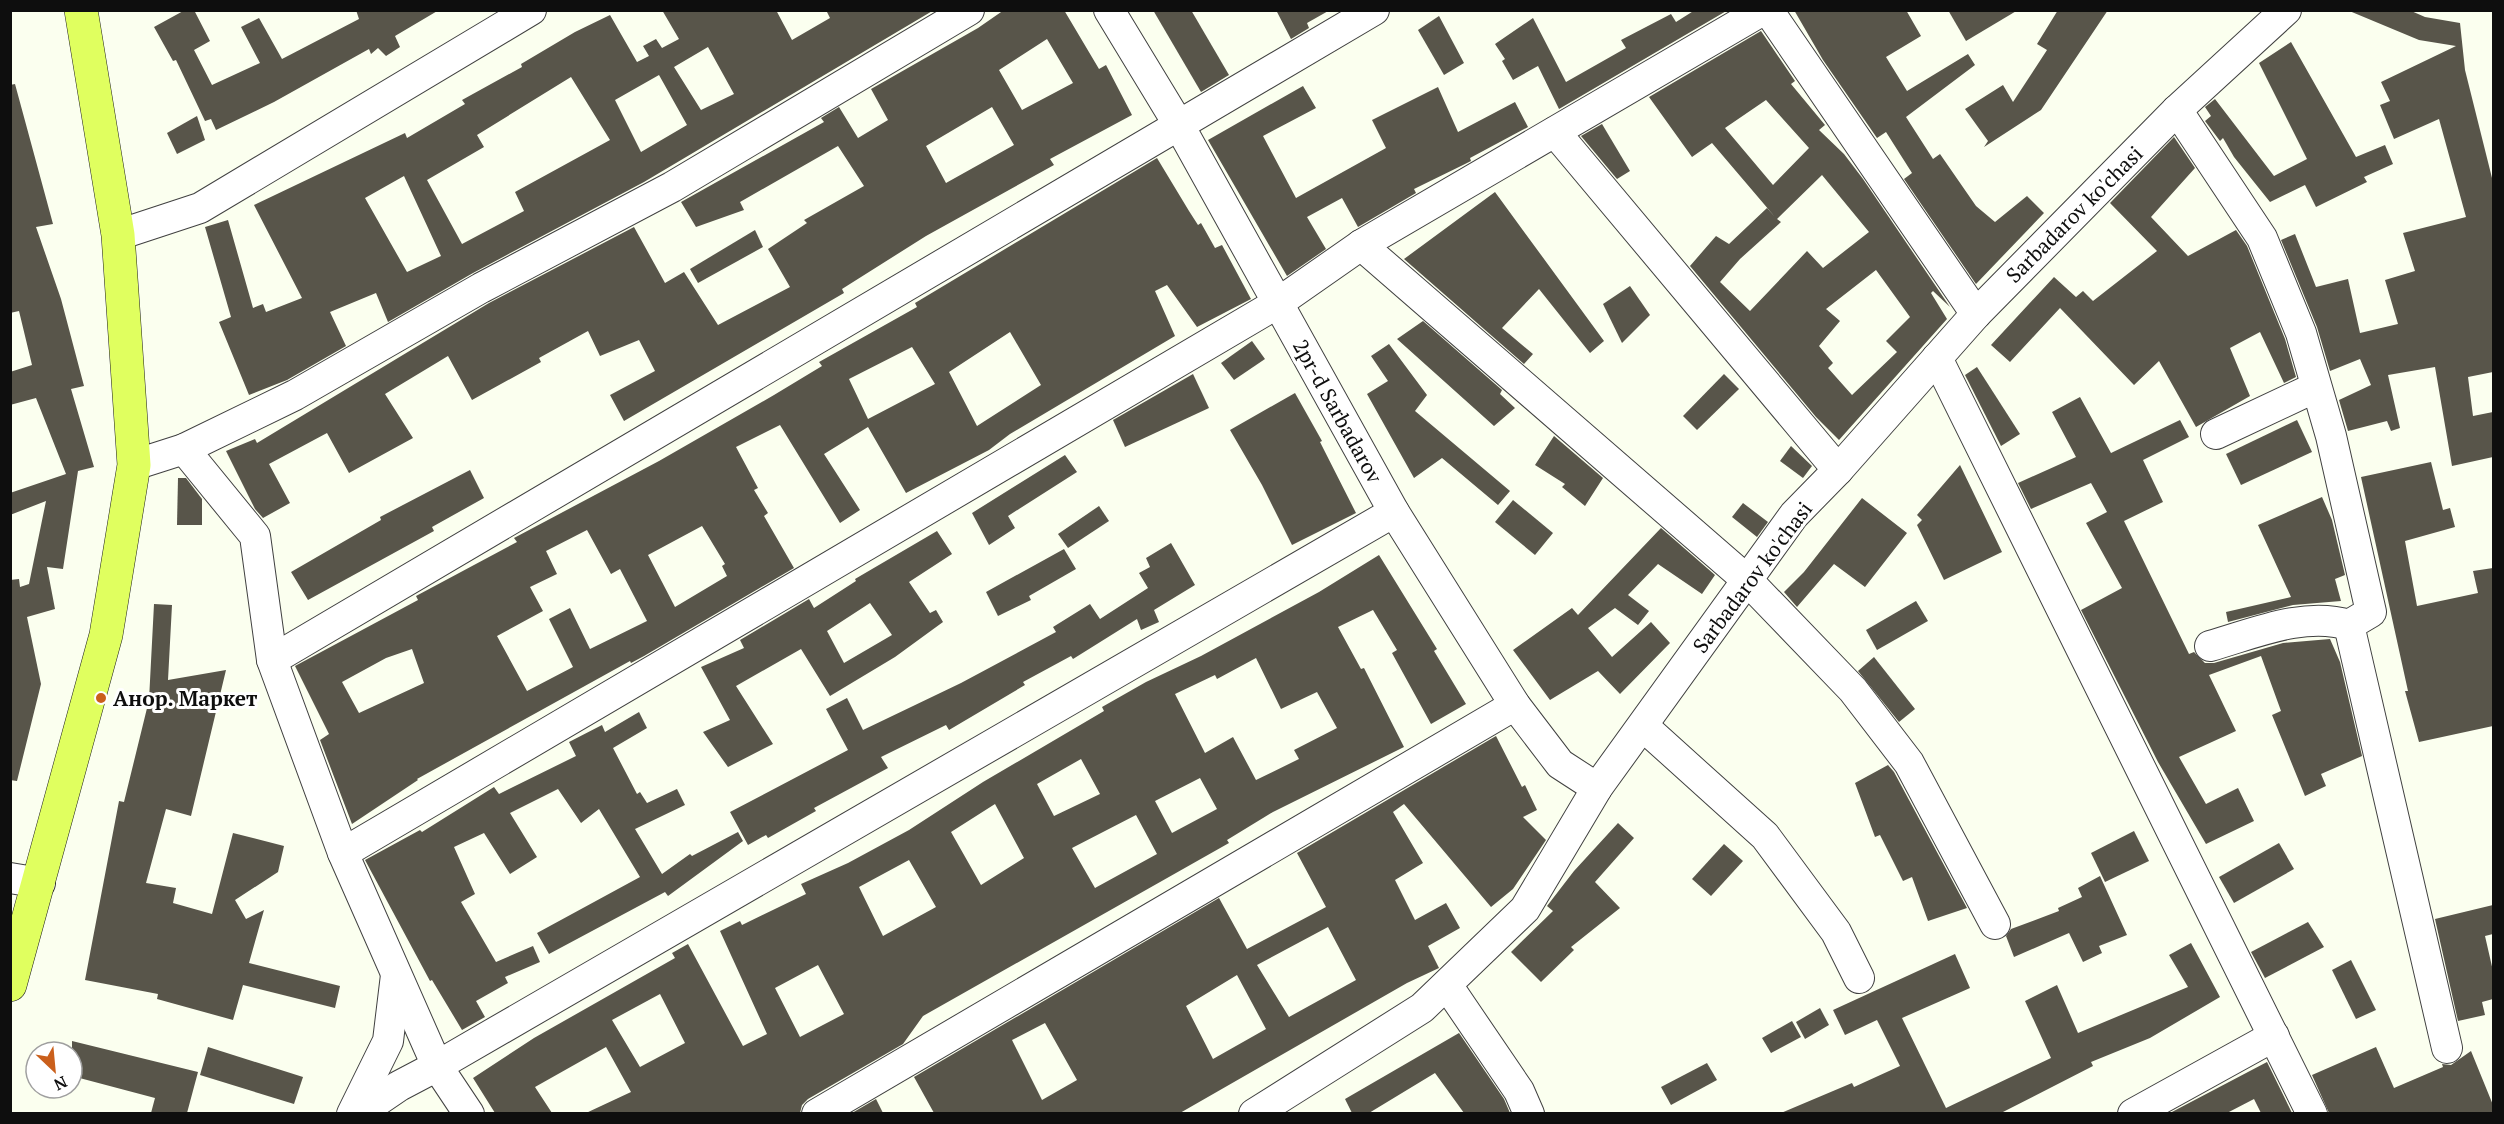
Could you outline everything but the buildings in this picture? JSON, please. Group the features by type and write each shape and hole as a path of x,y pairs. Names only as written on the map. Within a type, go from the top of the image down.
{"main road":[{"path":"10,985 25,880 106,635 134,465 118,236 81,10"}],"street":[{"path":"118,236 200,208 531,10"},
{"path":"134,465 184,449 295,395 481,288 672,187 969,10"},
{"name":"2pr-d Sarbadarov","path":"1109,10 1180,127 1394,512 1515,705 1560,765 1598,788"},
{"path":"272,660 1180,127 1374,10"},
{"path":"343,853 1278,303 1361,245 1763,10"},
{"path":"1768,10 1976,314"},
{"name":"Sarbadarov ko'chasi","path":"1254,1113 1422,1008 1525,909 1598,788 1794,515 1838,470 1976,314 2177,110 2286,10"},
{"path":"2177,110 2262,238 2301,333 2331,435 2371,612 2349,625 2337,622 2300,622 2210,646"},
{"path":"1555,132 1838,470"},
{"path":"1361,245 1747,580 1853,690 1909,763 1995,924"},
{"path":"1937,358 2312,1113"},
{"path":"2216,434 2316,387"},
{"path":"184,449 255,536 272,660 343,853 437,1066 470,1113"},
{"path":"358,1113 399,1086 1394,512"},
{"path":"2349,625 2447,1048"},
{"path":"817,1113 1515,705"},
{"path":"1643,726 1765,836 1836,932 1859,978"},
{"path":"352,1113 388,1041 396,974"},
{"path":"1447,985 1519,1091 1529,1113"},
{"path":"2133,1113 2274,1036"}],"place":[{"name":"Анор. Маркет","path":"101,698"}]}
